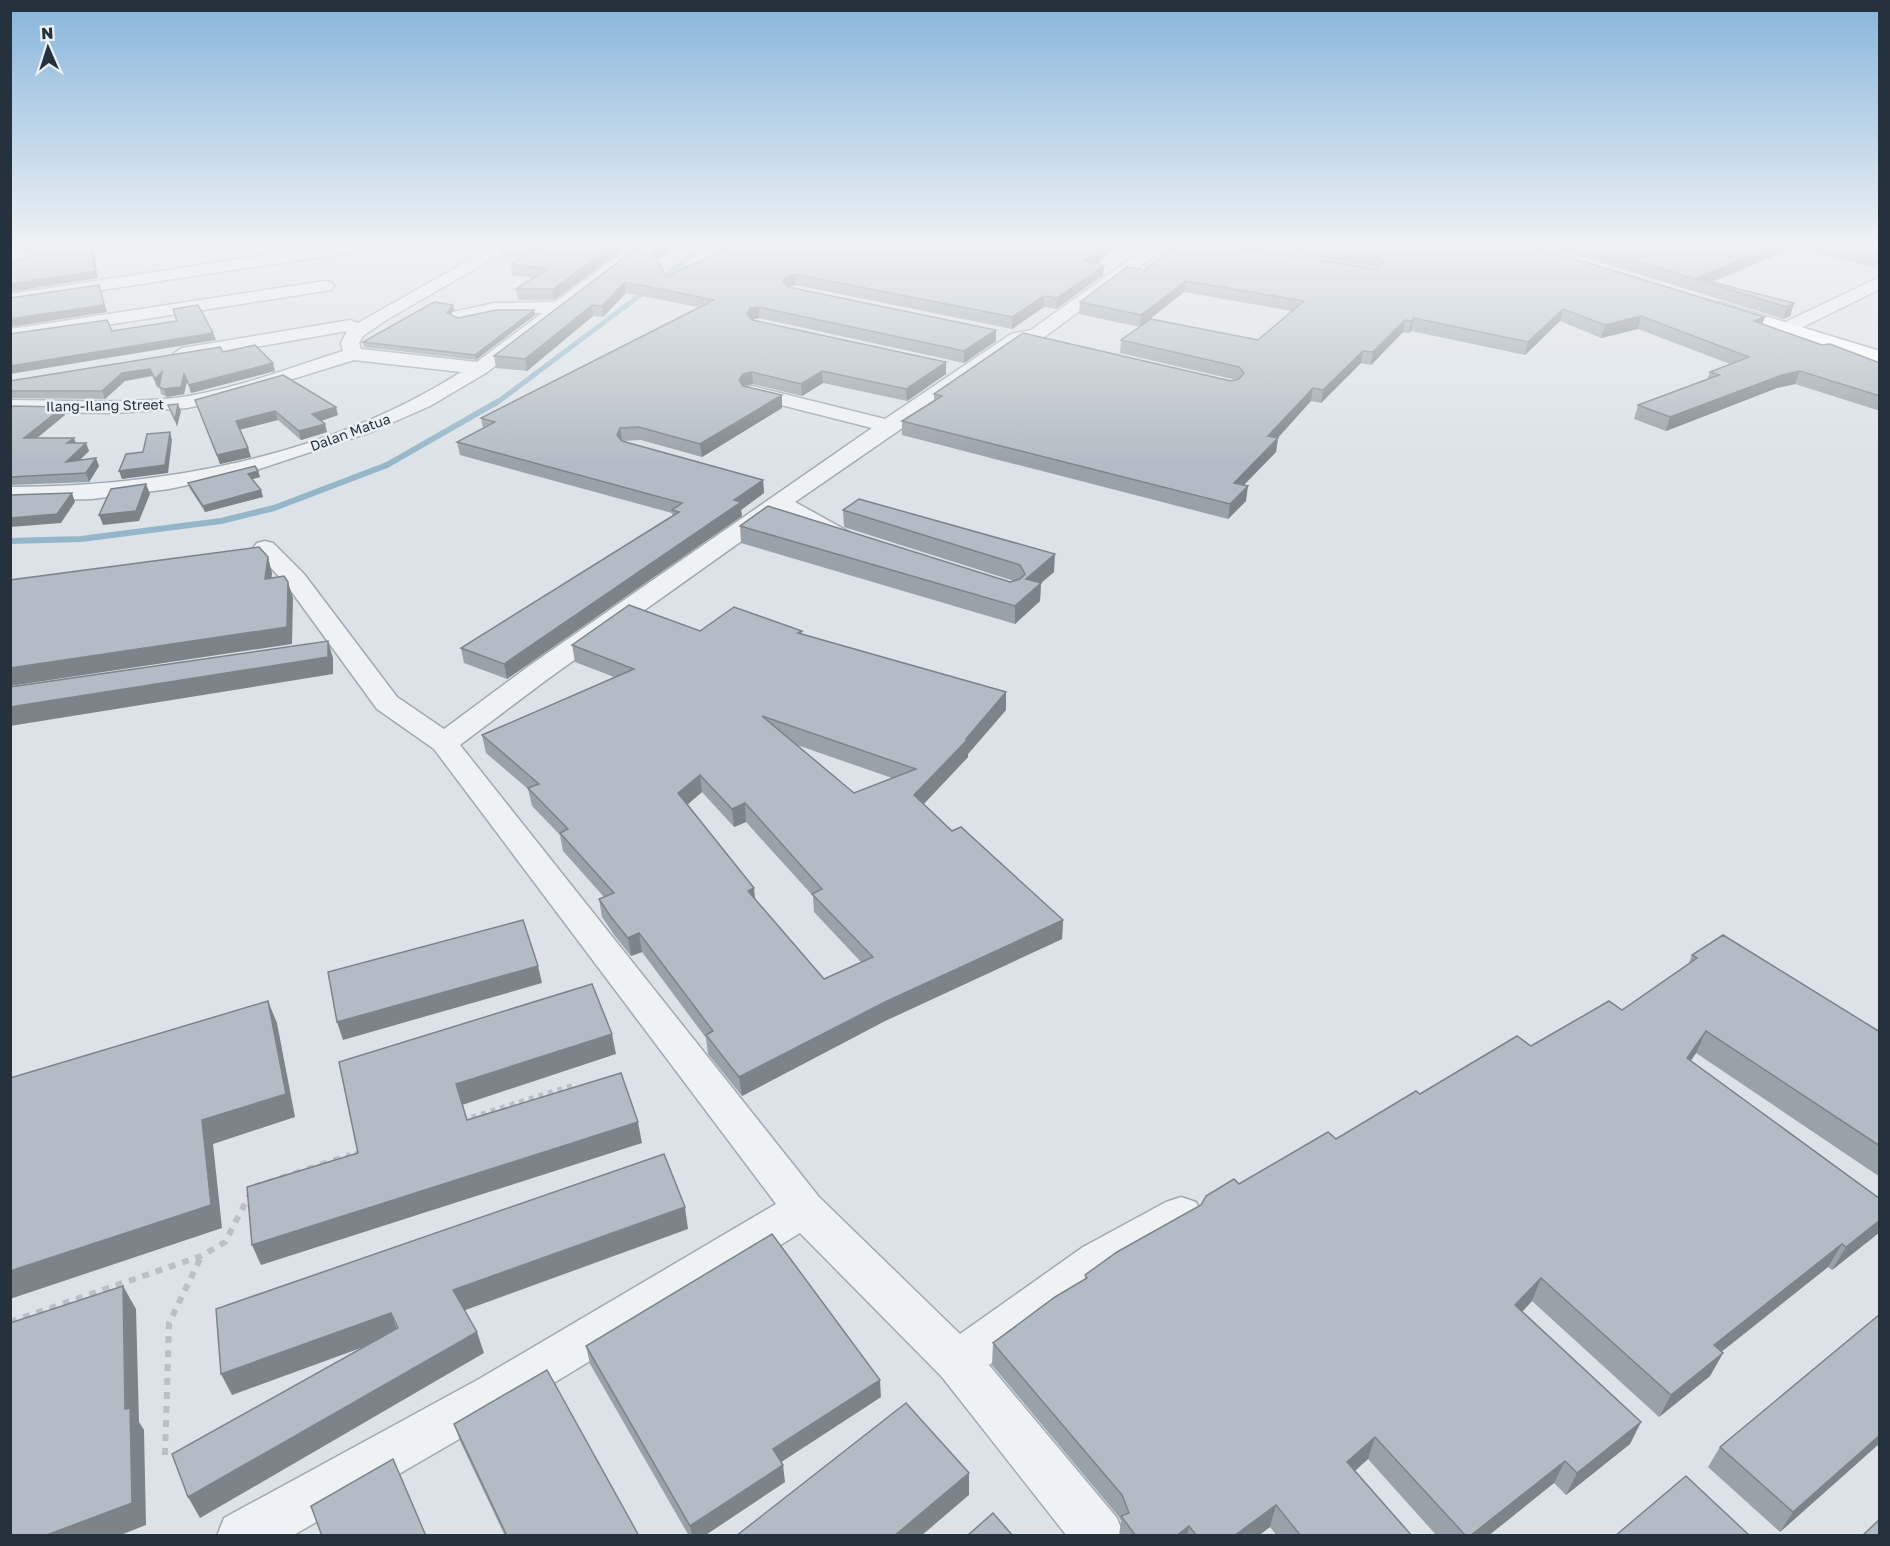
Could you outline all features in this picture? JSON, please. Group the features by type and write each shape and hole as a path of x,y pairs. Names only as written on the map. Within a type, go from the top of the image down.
{"main road":[{"path":"1753,319 1880,358"}],"street":[{"path":"10,335 141,319"},
{"path":"346,319 352,329 350,343 353,354"},
{"path":"164,357 352,329 370,319"},
{"name":"Dalan Matua","path":"10,494 126,491 232,472 354,432 401,413 480,369 545,319"},
{"path":"444,743 783,494 891,427 957,369 1024,338 1052,319"},
{"path":"1785,329 1805,319"},
{"path":"995,333 1060,345"},
{"name":"Ilang-Ilang Street","path":"10,406 116,407 187,402 235,391 353,354 480,369"},
{"path":"752,392 891,427"},
{"path":"783,494 838,536 870,546"},
{"path":"265,548 295,579 333,648 387,703 444,743 804,1209 958,1362 1099,1536"},
{"path":"242,1536 495,1394 804,1209"},
{"path":"958,1362 1098,1260 1181,1214"}],"path":[{"path":"450,1124 576,1084"},
{"path":"10,1322 201,1256 225,1242 255,1184 370,1149"},
{"path":"165,1455 170,1323 201,1256"}],"building":[{"path":"176,319 206,319 213,333 10,366 10,334 107,320 112,331 177,321"},
{"path":"404,319 522,319 475,355 363,342"},
{"path":"543,319 574,319 525,359 494,356"},
{"path":"676,319 751,319 946,362 906,389 822,371 801,384 752,372 743,374 739,380 743,386 782,395 700,444 639,427 620,428 617,435 622,441 763,480 734,500 741,502 504,664 461,648 679,512 672,510 682,503 457,442 495,422 481,418"},
{"path":"816,319 944,319 996,330 964,351"},
{"path":"1152,319 1258,340 1283,319 1413,319 1405,320 1373,352 1363,351 1323,390 1313,388 1268,436 1278,438 1234,483 1248,486 1230,504 902,421 942,396 934,394 1023,333 1231,381 1239,379 1244,373 1239,367 1121,340"},
{"path":"1419,319 1552,319 1528,342"},
{"path":"1590,319 1628,319 1605,325"},
{"path":"1649,319 1759,319 1754,321 1822,345 1830,344 1880,363 1880,396 1800,371 1782,375 1670,417 1638,405 1719,375 1710,372 1749,357"},
{"path":"255,345 273,363 189,385 184,374 181,387 164,389 159,387 162,372 155,379 150,369 122,373 102,391 10,391 10,381 220,347 223,352"},
{"path":"283,375 336,407 312,414 325,424 299,431 275,411 236,421 248,448 217,455 195,400"},
{"path":"178,404 175,420 168,405"},
{"path":"10,406 63,407 24,438 74,438 67,443 86,443 66,462 96,458 86,473 10,477"},
{"path":"170,432 165,465 119,471 126,454 143,452 147,434"},
{"path":"255,466 258,471 248,474 261,490 203,506 188,483"},
{"path":"146,484 136,511 99,515 111,489"},
{"path":"72,493 57,514 10,518 10,495"},
{"path":"859,499 1055,554 1026,579 1041,583 1015,606 740,526 768,506 1010,582 1020,579 1025,574 1020,565 843,510"},
{"path":"259,547 268,557 265,579 284,576 288,582 287,627 10,668 10,580"},
{"path":"629,605 700,631 734,607 802,631 798,633 1006,692 966,739 968,739 914,795 952,831 961,827 1063,920 885,1002 739,1077 706,1035 713,1031 639,933 628,938 611,917 599,899 614,893 560,833 568,829 528,788 539,784 482,735 634,669 572,645","holes":["762,716 916,769 854,793","700,775 732,809 745,803 822,889 812,894 873,957 824,979 748,891 754,888 678,793"]},
{"path":"328,641 328,657 10,707 10,687"},
{"path":"523,920 538,966 337,1022 328,972"},
{"path":"1723,935 1880,1032 1880,1146 1706,1031 1687,1058 1880,1199 1880,1220 1846,1247 1842,1244 1714,1345 1723,1353 1671,1395 1541,1278 1515,1305 1641,1422 1577,1473 1565,1461 1470,1536 1466,1536 1375,1437 1347,1462 1412,1536 1301,1536 1276,1505 1234,1536 1197,1536 1189,1526 1176,1536 1136,1536 1121,1516 1129,1513 1122,1495 993,1343 1055,1297 1087,1278 1085,1275 1117,1252 1201,1205 1206,1196 1234,1179 1239,1184 1328,1132 1336,1139 1416,1091 1420,1094 1517,1036 1531,1046 1609,1001 1622,1010 1697,958 1692,955"},
{"path":"592,984 612,1034 456,1084 467,1120 621,1073 638,1122 252,1245 247,1187 358,1153 339,1062"},
{"path":"268,1001 286,1094 202,1120 211,1205 10,1271 10,1078"},
{"path":"664,1154 685,1207 453,1290 477,1332 188,1497 172,1454 398,1328 391,1313 221,1374 216,1309"},
{"path":"772,1234 880,1380 773,1449 783,1465 690,1526 586,1346"},
{"path":"123,1286 125,1409 130,1408 132,1503 44,1536 10,1536 10,1323"},
{"path":"1880,1314 1880,1435 1793,1512 1720,1447"},
{"path":"547,1370 639,1536 507,1536 454,1424"},
{"path":"906,1403 969,1473 894,1536 736,1536"},
{"path":"393,1459 426,1536 322,1536 311,1506"},
{"path":"1686,1476 1750,1536 1615,1536"},
{"path":"993,1513 1013,1536 967,1536"},
{"path":"1880,1519 1880,1536 1862,1536"}],"waterway":[{"path":"495,404 608,319"},
{"path":"10,541 81,539 221,521 274,508 387,465 497,402"}]}
